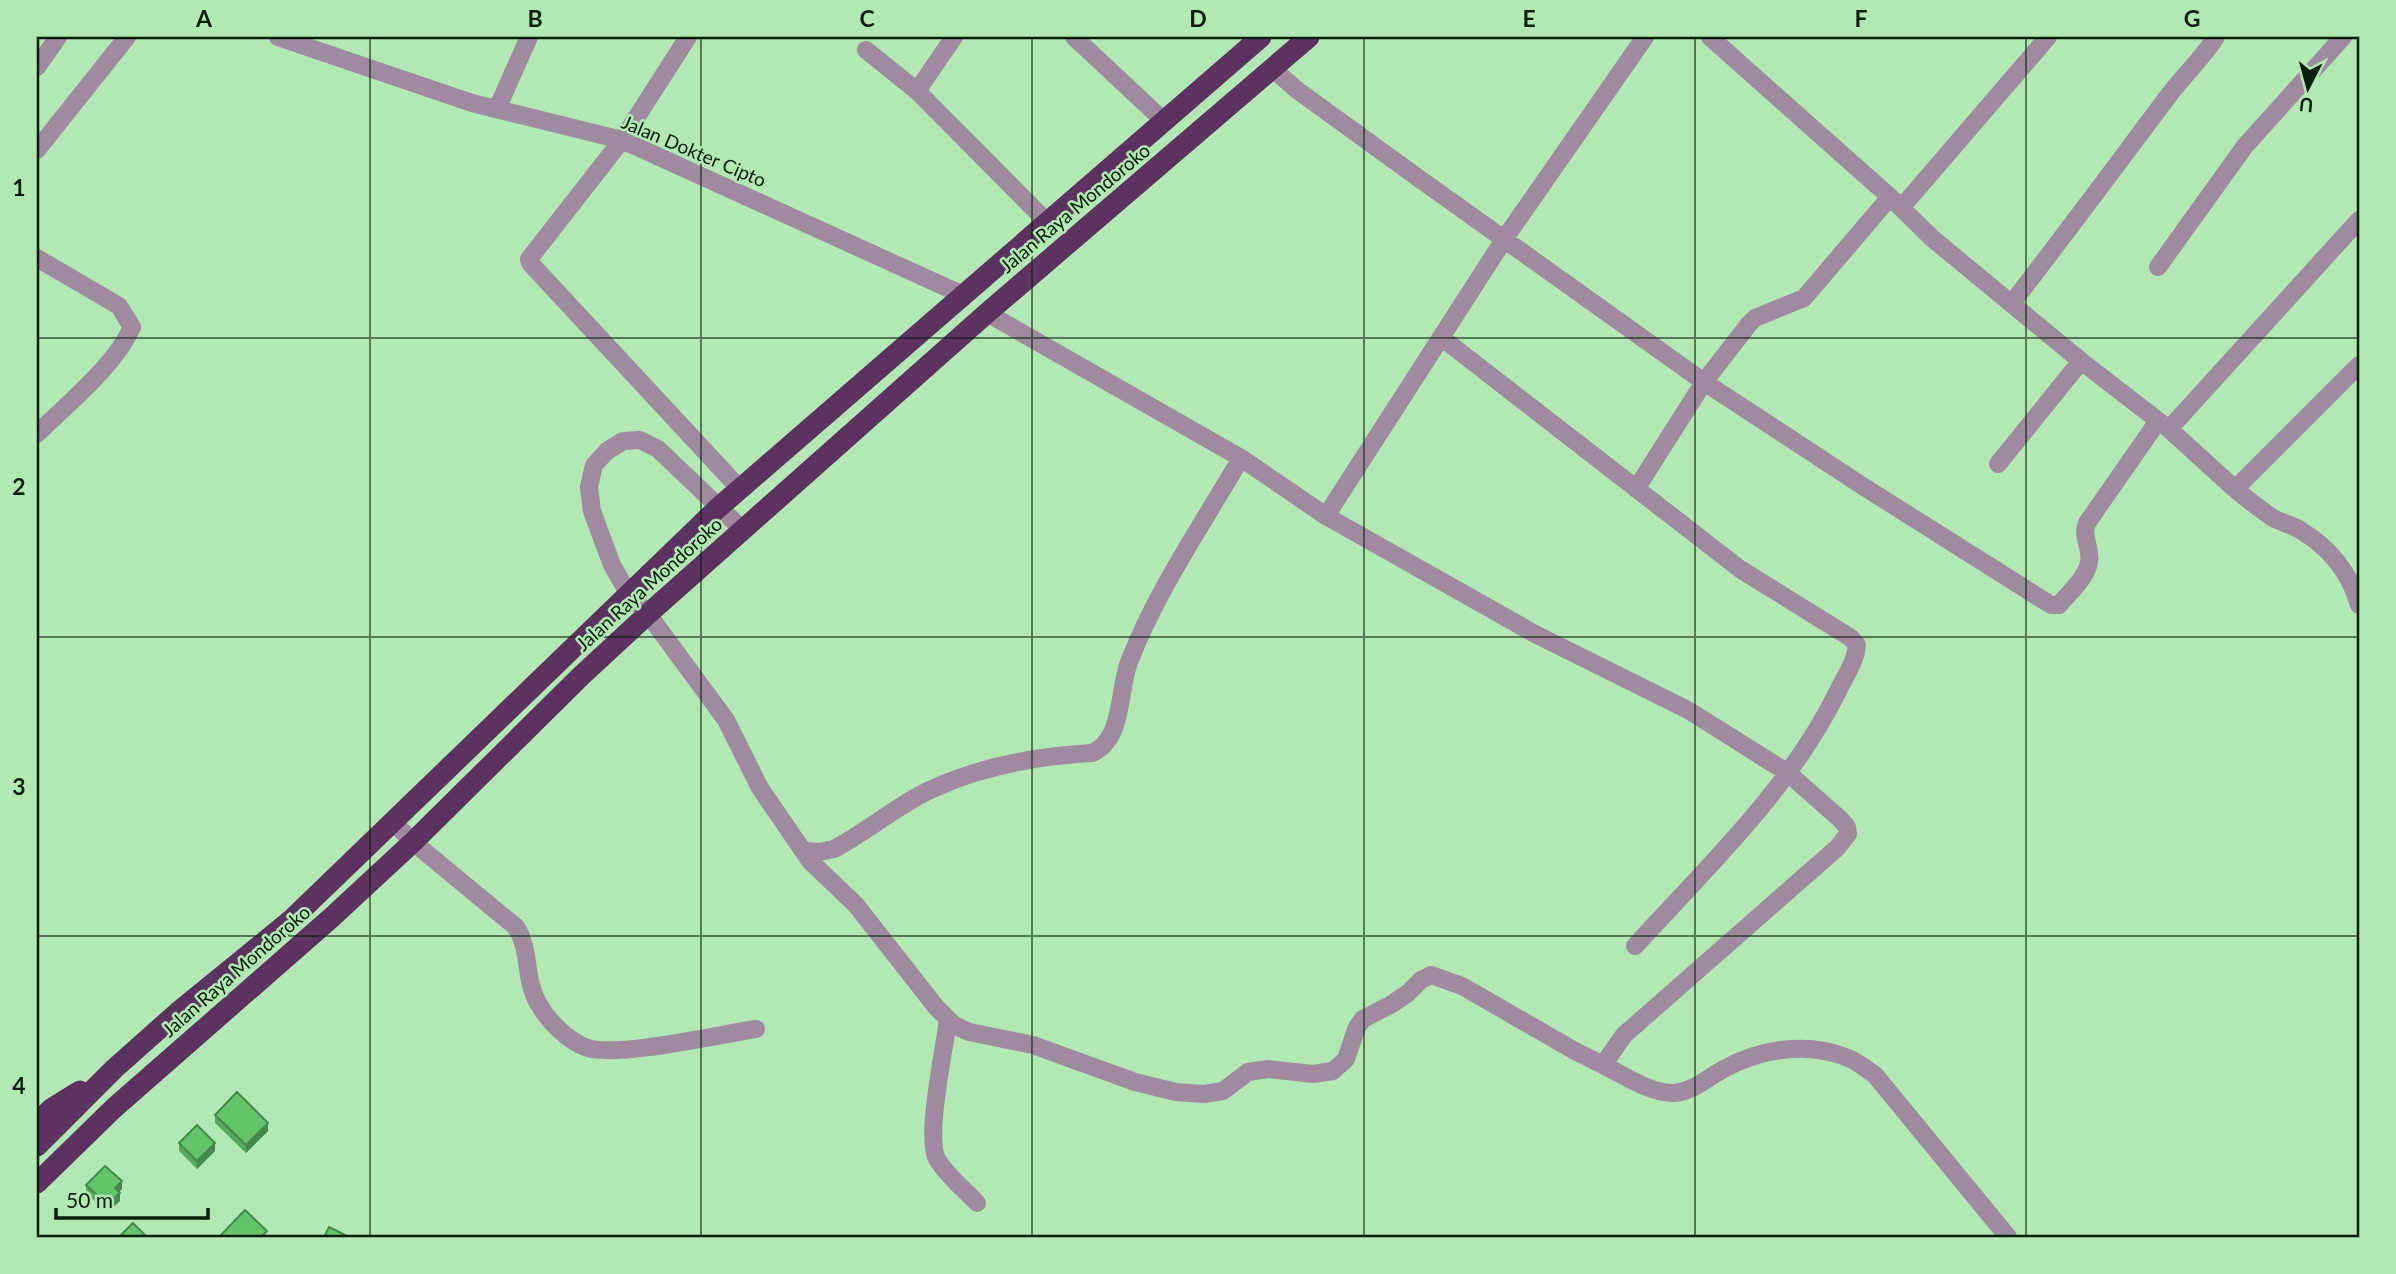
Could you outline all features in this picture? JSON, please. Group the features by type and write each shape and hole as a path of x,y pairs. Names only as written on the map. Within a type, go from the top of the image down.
{"highway":[{"name":"Jalan Raya Mondoroko","path":"37,1183 114,1108 331,918 648,614 987,313 1309,37"},
{"name":"Jalan Raya Mondoroko","path":"37,1146 114,1069 177,1013 291,920 718,508 1165,122 1253,39"},
{"path":"37,1123 51,1109 114,1069"}],"street":[{"path":"37,67 58,37"},
{"path":"37,150 127,37"},
{"name":"Jalan Dokter Cipto","path":"278,37 311,41 472,103 622,140 963,295"},
{"path":"497,109 529,37"},
{"path":"688,37 622,140 531,255 530,263 740,489"},
{"path":"917,91 954,37"},
{"path":"1074,37 1165,122"},
{"path":"1326,516 1505,238 1645,37"},
{"path":"1710,37 1896,202 1933,239 2163,425 2235,489 2273,518 2300,530 2323,546 2353,584 2359,605"},
{"path":"1636,489 1704,382 1755,318 1804,298 2048,37"},
{"path":"2012,303 2123,160 2168,96 2216,37"},
{"path":"2158,267 2245,146 2343,37"},
{"path":"866,50 917,91 1047,222"},
{"path":"1273,69 1297,90 1704,382 1907,515 2056,607 2089,564 2084,536 2087,523 2163,425 2359,220"},
{"path":"37,258 119,306 132,327 106,365 37,434"},
{"path":"987,313 1241,458 1326,516 1535,634 1688,710 1786,776 1847,827 1848,834 1829,857 1624,1035 1603,1065"},
{"path":"1442,338 1740,569 1851,638 1857,645 1853,661 1807,748 1767,801 1635,946"},
{"path":"1998,464 2081,361"},
{"path":"2235,489 2355,374"},
{"path":"743,530 658,449 640,440 623,441 607,451 594,465 589,486 593,511 612,565 628,593 648,614 726,720 760,788 815,867 864,914 942,1013 969,1032 1033,1045 1135,1082 1176,1092 1204,1094 1223,1091 1248,1072 1268,1069 1313,1074 1338,1069 1346,1059 1357,1027 1363,1019 1392,1004 1431,975 1462,986 1603,1065 1649,1087 1673,1093 1688,1090 1723,1070 1767,1052 1795,1048 1824,1051 1849,1058 1875,1075 2008,1237"},
{"path":"804,851 834,849 928,791 962,777 1019,763 1092,753 1103,748 1114,726 1128,664 1151,613 1241,458"},
{"path":"394,823 412,842 516,927 522,935 529,983 537,1002 548,1019 585,1047 622,1050 756,1029"},
{"path":"942,1013 935,1103 935,1154 951,1177 977,1203"}],"building":[{"path":"237,1092 268,1123 246,1145 215,1115"},
{"path":"197,1125 215,1143 197,1161 179,1143"},
{"path":"105,1166 122,1181 115,1188 120,1193 111,1201 107,1196 103,1201 86,1185"},
{"path":"245,1210 267,1231 261,1237 219,1237"},
{"path":"133,1223 147,1237 119,1237"},
{"path":"329,1227 349,1237 324,1237"}]}
